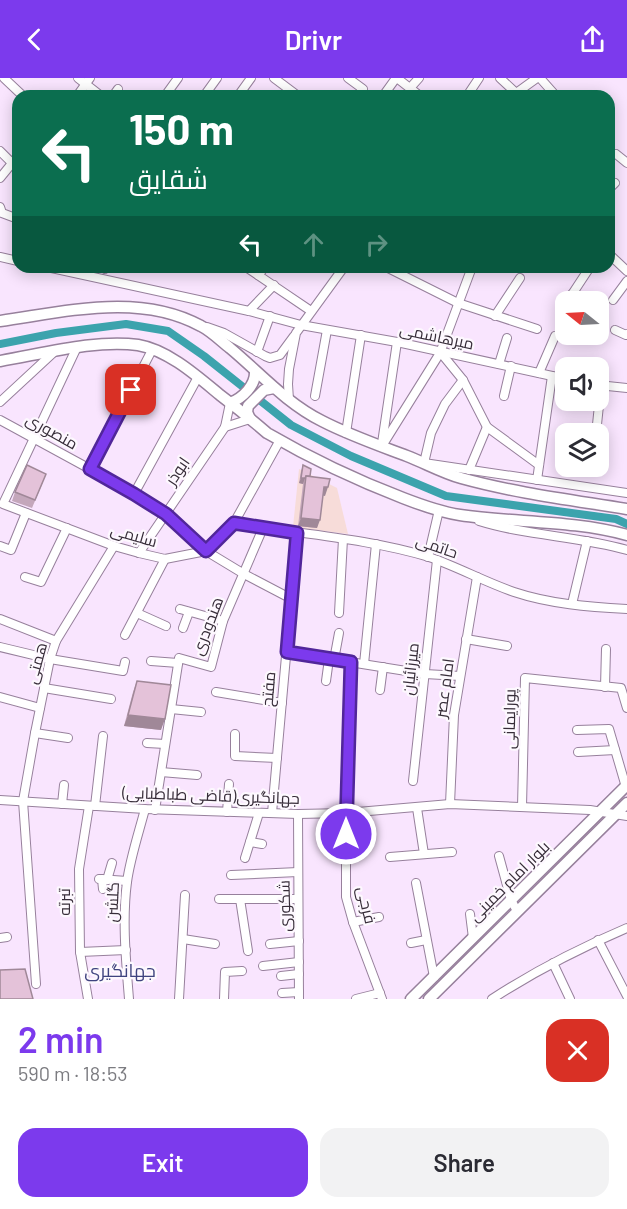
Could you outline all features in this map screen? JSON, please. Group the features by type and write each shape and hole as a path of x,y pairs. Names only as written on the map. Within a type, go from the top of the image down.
{"main road":[{"path":"0,321 80,309 114,307 149,309 176,315 202,326 255,371 269,389 346,433 459,477 503,489 627,509"},
{"path":"0,361 77,347 111,344 139,345 162,353 180,363 234,401 250,418 280,440 348,475 430,508 459,515 556,524 614,531 627,535"},
{"path":"234,401 254,383 255,371"},
{"path":"250,418 247,412 248,406 269,389"},
{"name":"بلوار امام خمینی","path":"411,999 626,786"},
{"name":"بلوار امام خمینی","path":"429,999 518,911 621,815 627,803"}],"street":[{"path":"4,78 17,90"},
{"path":"78,78 88,81"},
{"path":"273,78 290,90"},
{"path":"348,78 362,90"},
{"path":"396,78 412,90"},
{"path":"410,88 419,78"},
{"path":"500,78 510,90"},
{"path":"520,90 539,78 550,90"},
{"path":"0,151 12,163 0,178"},
{"path":"616,154 627,163"},
{"path":"0,207 2,213 12,217"},
{"path":"615,260 627,271"},
{"name":"میرهاشمی","path":"90,273 301,325 397,342 555,377"},
{"path":"255,273 311,311"},
{"path":"202,326 224,333 270,358 276,357 280,355 340,273"},
{"path":"398,273 458,303 537,329"},
{"path":"381,446 440,353 470,273"},
{"path":"574,291 586,273"},
{"path":"495,316 520,278"},
{"path":"613,300 627,281"},
{"path":"249,311 274,285"},
{"path":"256,352 270,316"},
{"path":"315,396 327,330"},
{"path":"615,330 627,334"},
{"path":"289,400 289,369 296,333"},
{"path":"346,433 361,335"},
{"path":"539,373 555,336"},
{"path":"499,364 507,338"},
{"path":"381,446 397,342"},
{"path":"35,438 77,347"},
{"path":"90,469 152,350"},
{"path":"0,402 54,352"},
{"path":"440,353 463,380 487,426 539,465"},
{"path":"504,396 511,366"},
{"path":"537,480 552,376"},
{"path":"134,494 198,377"},
{"path":"463,380 445,404 431,433 424,463 627,493"},
{"path":"609,387 627,388"},
{"name":"ابوذر","path":"139,553 225,427 234,401"},
{"path":"225,427 250,418"},
{"name":"منصوری","path":"0,420 166,514 206,551"},
{"path":"469,470 487,426"},
{"name":"سلیمی","path":"35,438 3,504 114,546 139,553 165,559 206,551"},
{"path":"280,440 234,523 206,551 286,596"},
{"path":"428,557 439,510"},
{"path":"0,546 14,552 26,513"},
{"path":"459,515 496,526 627,550"},
{"name":"حاتمی","path":"234,523 376,544 437,560 528,596 572,604 627,609"},
{"path":"25,577 41,582 67,528"},
{"name":"هندودری","path":"155,810 171,709 170,690 179,658 211,667 223,621 263,528"},
{"name":"مفتح","path":"272,813 297,533"},
{"path":"339,612 343,539"},
{"path":"572,604 586,541"},
{"path":"364,664 376,544"},
{"name":"همتی","path":"36,984 23,801 35,733 50,659 56,641 114,546"},
{"path":"125,635 165,559"},
{"name":"میرزائیان","path":"413,781 437,560"},
{"name":"امام عصر","path":"450,804 454,715 477,577"},
{"path":"183,628 184,610 223,621"},
{"path":"137,613 153,616 166,626"},
{"path":"0,619 56,641"},
{"path":"326,681 339,633"},
{"path":"466,639 507,646"},
{"path":"0,647 50,659 123,671 125,662"},
{"path":"605,687 606,649"},
{"path":"287,652 425,674 460,676"},
{"path":"152,661 178,663"},
{"name":"فرجی","path":"351,662 346,897 381,996"},
{"path":"380,690 383,667"},
{"name":"پورایمانی","path":"522,807 525,678 621,688 627,708"},
{"path":"44,688 111,699"},
{"path":"216,692 282,703"},
{"path":"0,697 40,708"},
{"path":"171,709 201,712"},
{"path":"577,730 609,729 626,786"},
{"path":"35,733 69,738"},
{"path":"235,734 236,756 277,758"},
{"name":"تبرته","path":"88,999 80,952 79,870 103,736"},
{"path":"147,743 165,744"},
{"path":"578,752 615,750"},
{"path":"161,772 197,775"},
{"path":"227,812 228,784"},
{"path":"62,804 64,785"},
{"name":"جهانگیری(قاضی طباطبایی)","path":"0,800 155,810 298,814 346,813 450,804 621,815"},
{"path":"417,808 424,854"},
{"name":"گلشن","path":"129,999 125,909 127,881 145,809"},
{"path":"245,858 259,813"},
{"name":"شکوری","path":"298,814 299,995"},
{"path":"250,842 262,844"},
{"path":"390,857 452,852"},
{"path":"499,856 511,900 518,911"},
{"path":"103,889 103,879 112,863"},
{"path":"231,875 298,872"},
{"path":"103,879 127,881"},
{"path":"416,883 434,977"},
{"path":"179,999 185,895"},
{"path":"219,899 298,899"},
{"path":"240,899 248,951"},
{"path":"470,914 473,938"},
{"path":"354,922 379,917"},
{"path":"495,998 553,963 627,928"},
{"path":"183,939 215,944"},
{"path":"411,943 426,940"},
{"path":"598,940 627,996"},
{"path":"274,946 299,941"},
{"path":"80,952 126,950"},
{"path":"263,966 299,962"},
{"path":"553,963 570,999"},
{"path":"224,999 225,972 242,970"},
{"path":"281,976 299,974"},
{"path":"282,993 299,995"},
{"path":"356,999 381,996"}],"shaded area":[{"path":"299,469 337,488 348,534 293,527"}],"building":[{"path":"27,465 46,474 35,500 15,492"},
{"path":"303,465 311,469 310,476 301,478"},
{"path":"306,476 330,479 328,487 324,487 320,520 301,518"},
{"path":"137,681 171,685 165,719 128,715"},
{"path":"25,969 33,999 0,999 0,970"}],"waterway":[{"path":"0,344 56,333 126,324 168,331 204,356 291,425 351,456 446,496 616,519 627,524"}],"district":[{"name":"جهانگیری","path":"120,971"}],"route":[{"path":"131,390 90,469 166,514 206,551 234,523 297,533 287,652 351,662 346,834"}]}
